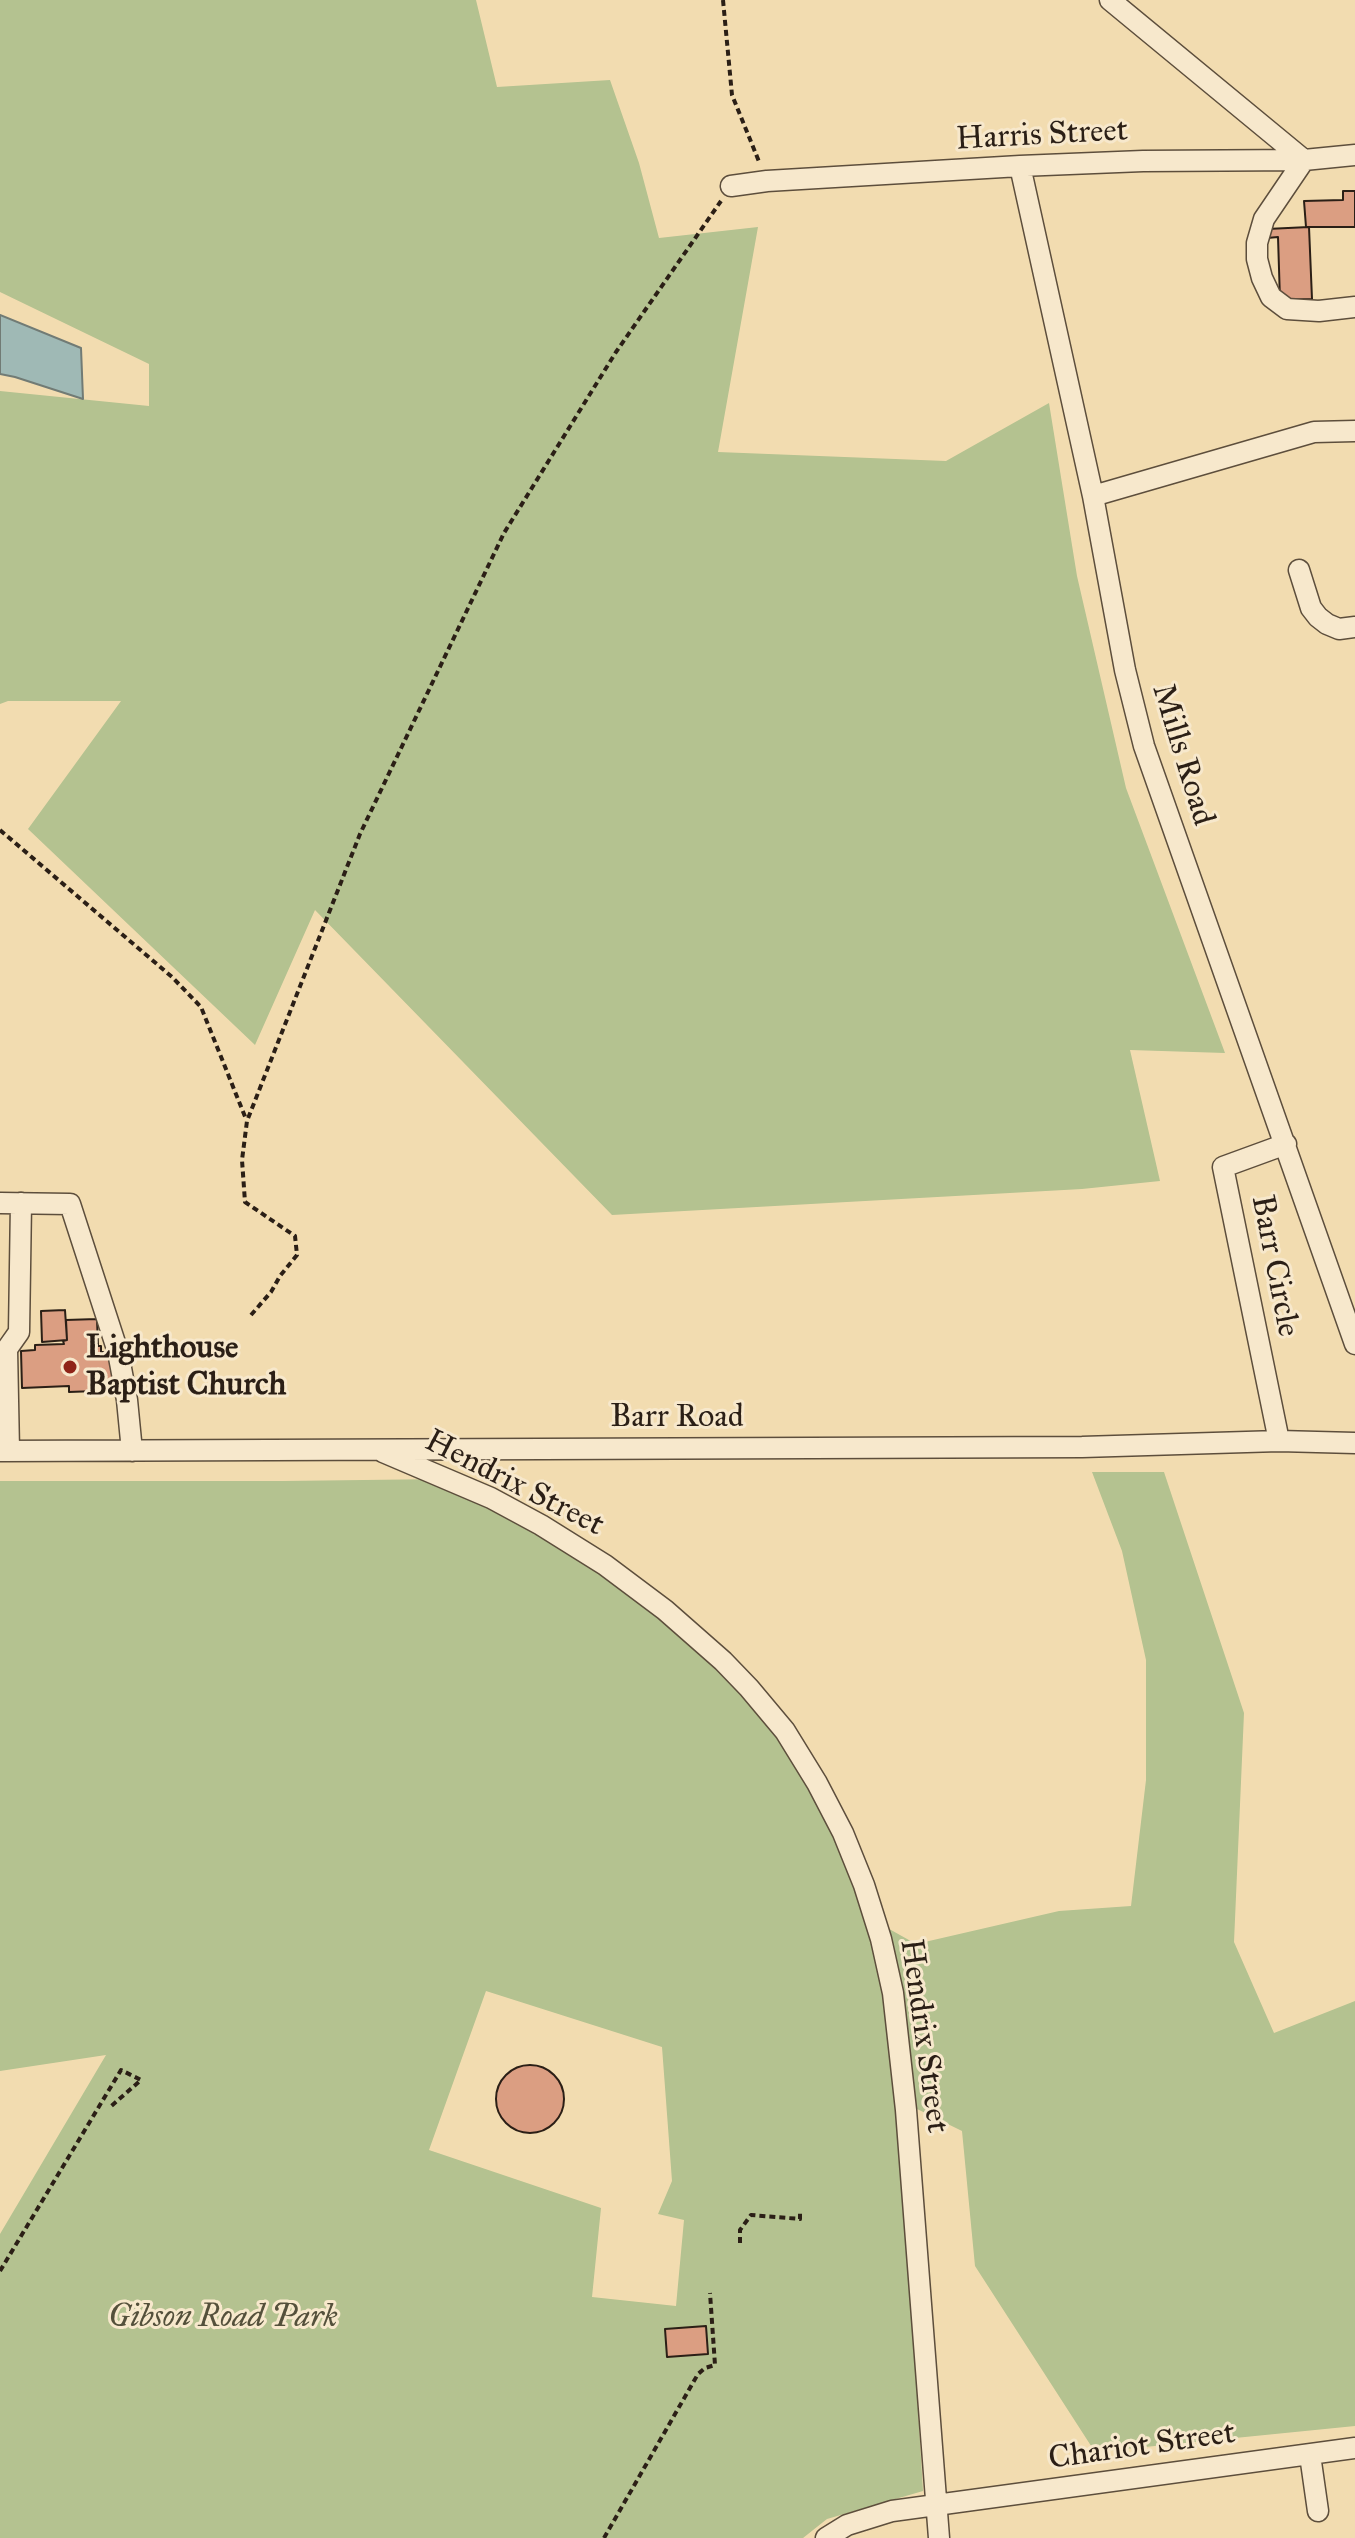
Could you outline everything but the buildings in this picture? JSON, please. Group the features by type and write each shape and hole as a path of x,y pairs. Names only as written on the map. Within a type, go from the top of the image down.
{"street":[{"path":"1110,0 1304,160 1264,219 1257,243 1257,259 1271,297 1287,309 1319,311 1355,307"},
{"name":"Harris Street","path":"731,186 767,181 1020,166 1143,161 1304,160 1355,155"},
{"name":"Mills Road","path":"1020,166 1093,496 1125,670 1144,746 1355,1344"},
{"path":"1093,496 1314,432 1355,431"},
{"path":"1299,570 1311,608 1318,617 1339,629 1355,627"},
{"name":"Barr Circle","path":"1279,1441 1223,1167 1286,1144"},
{"path":"4,1451 7,1349 19,1332 10,1203 70,1204 118,1352 132,1451"},
{"name":"Barr Road","path":"4,1451 1082,1447 1279,1441 1355,1443"},
{"name":"Hendrix Street","path":"376,1449 491,1498 541,1525 605,1565 665,1610 723,1661 785,1731 843,1833 881,1939 893,1993 906,2110 939,2538"},
{"name":"Chariot Street","path":"826,2538 847,2525 892,2511 1355,2448"},
{"path":"1310,2455 1318,2511"}],"path":[{"path":"723,0 732,95 767,181"},
{"path":"251,1315 297,1255 295,1236 245,1202 242,1160 247,1121 360,834 504,533 616,352 731,186"},
{"path":"0,830 172,977 201,1007 247,1121"},
{"path":"0,2271 121,2070 141,2080 109,2108"},
{"path":"740,2243 740,2230 751,2215 800,2219 800,2212"},
{"path":"604,2538 698,2374 715,2365 710,2293"}],"green space":[{"path":"0,0 476,0 497,87 610,80 639,163 659,238 758,227 718,452 946,461 1049,403 1077,576 1126,788 1225,1053 1130,1050 1160,1181 1082,1189 612,1215 315,910 255,1045 28,829 121,701 8,701 0,704 0,391 149,406 149,364 0,292"},
{"name":"Gibson Road Park","path":"1092,1472 1164,1472 1244,1713 1234,1942 1274,2033 1355,2001 1355,2426 1095,2452 975,2266 962,2131 913,2107 906,2212 923,2491 827,2519 803,2538 0,2538 0,2234 106,2055 0,2071 0,1481 445,1479 605,1565 785,1731 875,1921 916,1944 1059,1911 1131,1906 1146,1780 1146,1660 1122,1551","holes":["486,1991 662,2047 672,2181 658,2214 684,2220 676,2306 592,2297 601,2208 429,2150"]}],"water":[{"path":"0,315 81,348 83,399 0,374"}],"place":[{"name":"Lighthouse Baptist Church","path":"70,1367"}]}
